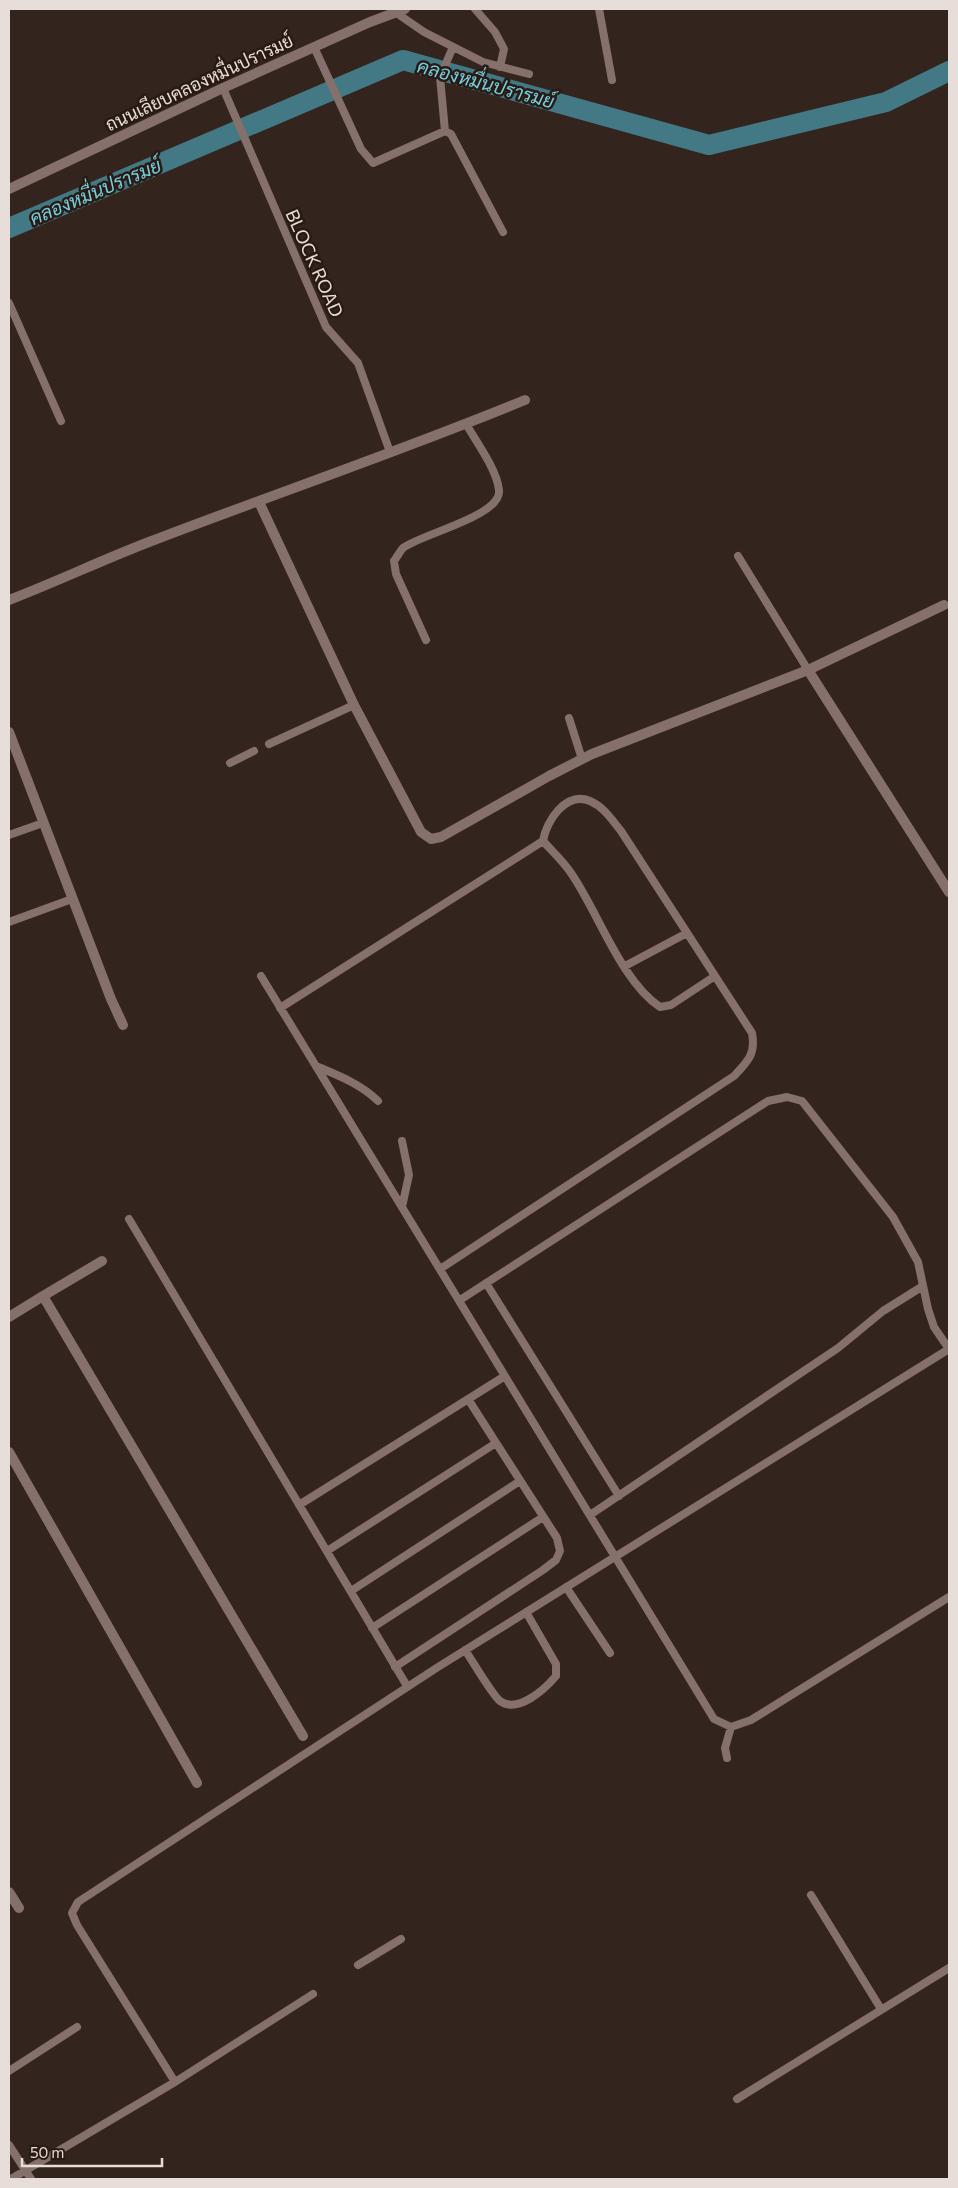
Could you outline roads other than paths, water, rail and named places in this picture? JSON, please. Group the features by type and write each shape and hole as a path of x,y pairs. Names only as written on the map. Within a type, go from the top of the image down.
{"street":[{"name":"ถนนเลียบคลองหมื่นปรารมย์","path":"9,189 223,88 400,10"},
{"path":"9,600 57,582 141,545 466,424 525,400"},
{"path":"259,502 354,705 420,832 431,840 441,837 582,759 808,670 944,605"},
{"path":"808,670 949,892"},
{"path":"9,732 72,899 123,1025"},
{"path":"9,1317 102,1261"},
{"path":"43,1296 303,1736"},
{"path":"9,1452 197,1783"},
{"path":"9,1892 19,1908"}],"lane":[{"path":"475,9 495,32 504,49 500,67"},
{"path":"599,9 612,80"},
{"path":"400,10 424,32 483,62 529,74"},
{"path":"314,47 360,149 373,163 445,131"},
{"path":"445,131 440,77 453,47"},
{"name":"BLOCK ROAD","path":"223,88 326,327 358,363 390,452"},
{"path":"445,131 451,134 503,232"},
{"path":"9,303 61,421"},
{"path":"426,640 396,574 394,561 403,548 482,512 495,504 499,491 492,471 466,424"},
{"path":"738,556 808,670"},
{"path":"268,744 354,705"},
{"path":"569,718 582,759"},
{"path":"230,763 254,751"},
{"path":"440,1269 734,1076 746,1064 755,1046 752,1033 621,831 603,809 596,804 589,800 569,801 552,817 544,830 543,841 572,874 634,982 650,1001 660,1008 671,1005 715,976"},
{"path":"9,835 43,823"},
{"path":"280,1008 543,841"},
{"path":"9,922 72,899"},
{"path":"625,966 687,933"},
{"path":"261,976 714,1719 731,1727 751,1720 949,1597"},
{"path":"316,1066 346,1079 371,1094 378,1101"},
{"path":"174,2082 77,1925 72,1913 78,1902 407,1686 949,1349 934,1327 928,1310 918,1262 893,1217 802,1101 787,1097 768,1102 460,1300"},
{"path":"402,1140 409,1175 402,1207"},
{"path":"129,1219 407,1686"},
{"path":"486,1284 618,1496"},
{"path":"590,1515 838,1348 883,1311 923,1286"},
{"path":"299,1505 505,1376"},
{"path":"396,1667 556,1560 560,1551 557,1538 468,1399"},
{"path":"327,1551 496,1443"},
{"path":"351,1591 520,1481"},
{"path":"372,1628 543,1517"},
{"path":"566,1587 610,1653"},
{"path":"465,1650 500,1701 510,1705 520,1704 547,1686 556,1676 556,1664 526,1612"},
{"path":"727,1758 726,1748 731,1727"},
{"path":"811,1895 881,2010"},
{"path":"358,1966 402,1939"},
{"path":"737,2099 949,1968"},
{"path":"11,2179 174,2082 313,1994"},
{"path":"9,2071 77,2027"},
{"path":"9,2145 32,2179"}],"waterway":[{"name":"คลองหมื่นปรารมย์","path":"9,228 403,60 709,145 886,102 949,71"}]}
